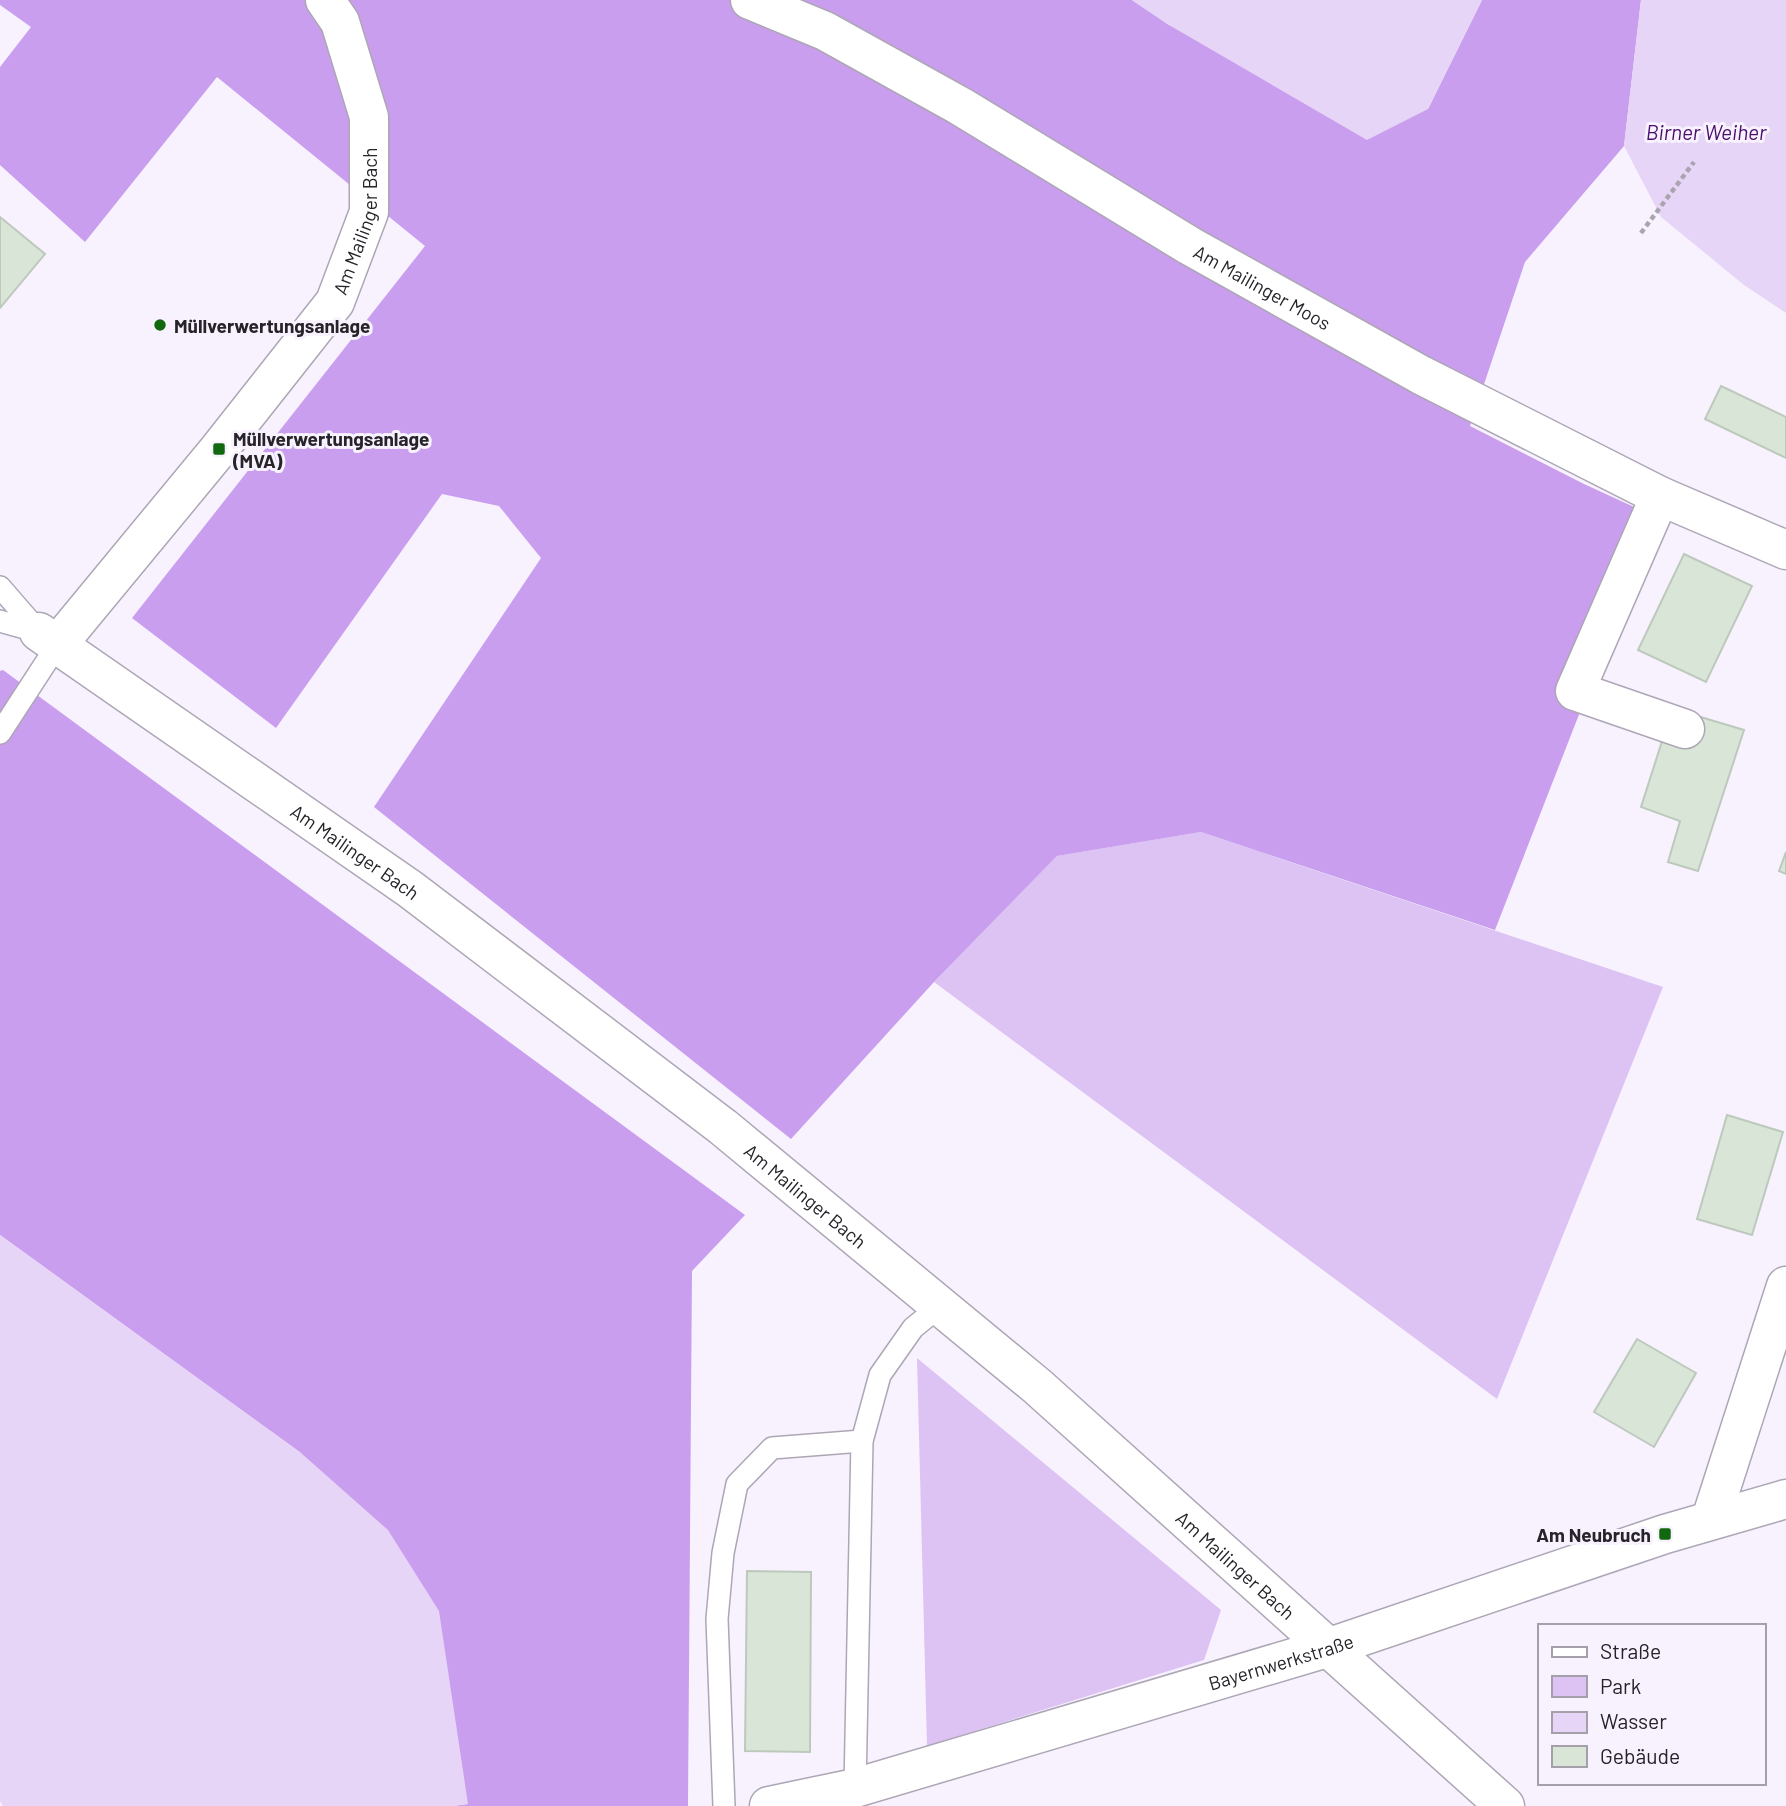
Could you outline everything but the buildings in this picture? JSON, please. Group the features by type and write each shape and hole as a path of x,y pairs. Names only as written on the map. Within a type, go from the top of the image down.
{"street":[{"name":"Am Mailinger Bach","path":"326,0 340,22 369,117 369,212 335,302 219,449 48,638 410,889 723,1127 1037,1386 1505,1806"},
{"name":"Am Mailinger Moos","path":"750,0 825,31 960,106 1190,246 1421,375 1660,496 1786,550"},
{"path":"1660,496 1575,691 1685,729"},
{"path":"1711,1519 1786,1286"},
{"name":"Bayernwerkstraße","path":"769,1806 855,1788 1330,1647 1711,1519 1786,1499"}],"lane":[{"path":"0,587 48,638"},
{"path":"0,621 48,638"},
{"path":"0,733 48,638"},
{"path":"855,1788 862,1441 880,1375 914,1328 940,1306"},
{"path":"724,1806 717,1619 723,1553 737,1484 772,1448 862,1441"}],"path":[{"path":"1641,233 1695,162"}],"green space":[{"path":"1201,832 1663,987 1497,1399 934,982 1057,856"},
{"path":"917,1358 1221,1610 1204,1660 927,1746"}],"shaded area":[{"path":"0,0 1132,0 1169,25 1428,109 1482,0 1641,0 1624,146 1525,262 1470,426 1656,517 1495,930 1201,832 1057,856 934,982 791,1139 374,807 541,558 499,506 442,494 276,728 132,618 425,246 217,77 85,242 0,165 0,67 31,27 0,5"},
{"path":"3,670 745,1215 692,1271 688,1806 453,1806 468,1804 301,1453 0,1235 0,671"}],"water":[{"path":"1132,0 1482,0 1428,109 1367,140 1169,25"},
{"name":"Birner Weiher","path":"1641,0 1786,0 1786,313 1744,285 1661,217 1624,146"},
{"path":"0,1235 301,1453 388,1530 439,1611 468,1804 3,1806 0,1801"}],"place":[{"name":"Müllverwertungsanlage","path":"160,325"},
{"name":"Müllverwertungsanlage (MVA)","path":"219,449"},
{"name":"Am Neubruch","path":"1665,1534"}]}
